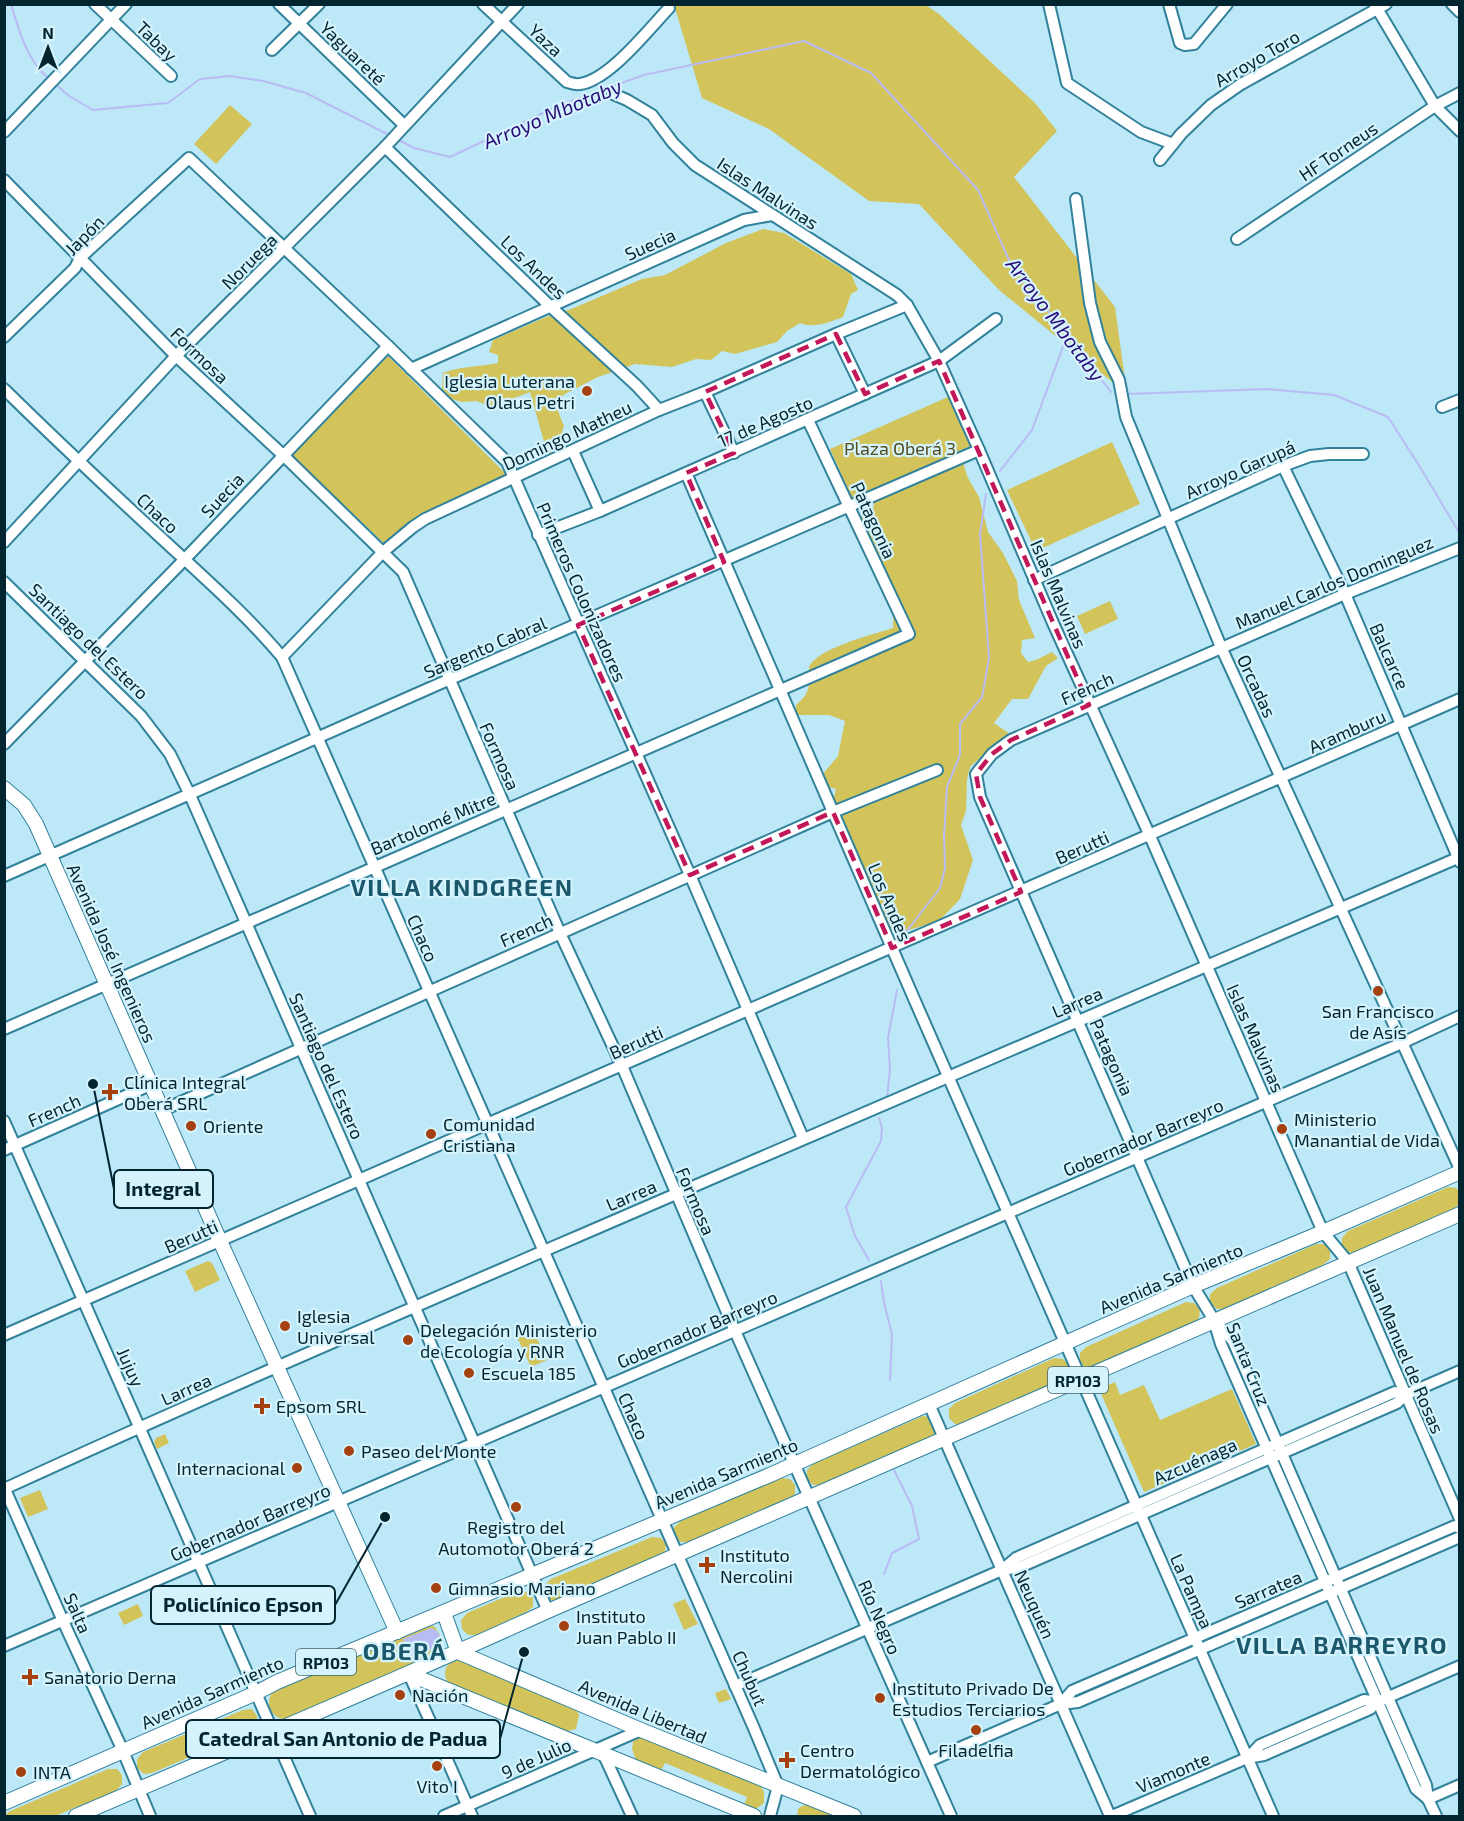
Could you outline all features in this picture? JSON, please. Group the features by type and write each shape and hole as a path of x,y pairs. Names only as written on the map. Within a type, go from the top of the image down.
{"main road":[{"name":"Avenida José Ingenieros","path":"4,788 31,814 219,1241 397,1632"},
{"name":"Avenida Sarmiento","path":"4,1803 277,1682 794,1464 1193,1286 1323,1232 1460,1171"},
{"name":"RP103","path":"76,1816 409,1674 548,1611 1460,1214"},
{"path":"444,1613 458,1652"},
{"name":"Avenida Libertad","path":"458,1652 641,1730 854,1816"},
{"path":"409,1674 754,1816"}],"street":[{"name":"Tabay","path":"95,4 171,76"},
{"path":"4,132 126,4"},
{"name":"Yaguareté","path":"279,4 404,127"},
{"path":"272,50 319,4"},
{"name":"Yaza","path":"483,4 567,81 577,85 592,81 608,72 669,8"},
{"name":"Noruega","path":"4,542 176,356 404,127 518,4"},
{"path":"1049,4 1067,83 1141,132 1173,144"},
{"path":"1169,4 1180,43 1185,45 1194,44 1227,4"},
{"path":"1452,4 1460,12"},
{"path":"1379,6 1435,106 1460,131"},
{"name":"Arroyo Toro","path":"1160,160 1211,105 1241,84 1379,6"},
{"name":"HF Torneus","path":"1237,238 1435,106 1460,93"},
{"name":"Islas Malvinas","path":"614,94 652,115 673,143 695,165 897,295 907,305 939,361 980,450 1034,580 1150,836 1323,1232"},
{"name":"Los Andes","path":"386,145 551,307 637,386 659,410"},
{"name":"Primeros Colonizadores","path":"189,158 507,462 690,875 803,1138"},
{"name":"Japón","path":"4,337 75,268 80,258 189,158"},
{"name":"Formosa","path":"4,180 176,356 283,455 402,572 560,933 622,1066 675,1194 794,1464"},
{"name":"Orcadas","path":"1076,199 1090,303 1100,342 1119,380 1126,417 1221,647 1460,1171"},
{"name":"Suecia","path":"411,369 744,220 772,215"},
{"name":"Domingo Matheu","path":"282,657 383,552 425,519 659,410 907,305"},
{"name":"17 de Agosto","path":"538,535 734,453 939,361 996,319"},
{"path":"836,334 865,394"},
{"name":"Suecia","path":"4,744 388,346"},
{"name":"Chaco","path":"4,389 268,640 282,657 677,1555"},
{"path":"705,392 734,453"},
{"path":"1442,407 1460,400"},
{"name":"Patagonia","path":"808,420 909,634"},
{"name":"Sargento Cabral","path":"4,876 448,680 980,450"},
{"path":"573,451 600,511"},
{"name":"Arroyo Garupá","path":"1168,518 1310,456 1362,454"},
{"name":"Balcarce","path":"1283,466 1345,594 1459,859"},
{"name":"Los Andes","path":"686,473 1080,1379"},
{"path":"1034,580 1168,518"},
{"name":"Manuel Carlos Dominguez","path":"1221,647 1345,594 1458,551"},
{"name":"Santiago del Estero","path":"4,582 141,716 170,754 360,1180 548,1611"},
{"name":"Bartolomé Mitre","path":"4,1029 909,634"},
{"name":"French","path":"976,774 992,754 1011,740 1221,647"},
{"name":"Aramburu","path":"1281,778 1460,699"},
{"name":"French","path":"163,1110 833,812 937,770"},
{"name":"Patagonia","path":"976,774 980,797 1021,892 1193,1286 1214,1320"},
{"name":"Berutti","path":"4,1335 1281,778"},
{"name":"Larrea","path":"5,1488 139,1427 803,1138 1206,964 1459,859"},
{"name":"Gobernador Barreyro","path":"4,1646 1266,1102 1460,1016"},
{"name":"French","path":"4,1150 150,1085"},
{"name":"Jujuy","path":"4,1120 310,1816"},
{"name":"Juan Manuel de Rosas","path":"1323,1232 1348,1262 1460,1519"},
{"name":"Santa Cruz","path":"1214,1320 1233,1341 1336,1577 1335,1590 1377,1702 1416,1789 1428,1799"},
{"name":"Santa Cruz","path":"1214,1320 1221,1344 1325,1582 1335,1590 1388,1697 1426,1785 1432,1815"},
{"name":"Azcuénaga","path":"735,1686 1002,1570 1020,1567 1138,1510 1280,1448 1395,1392 1405,1395 1460,1371"},
{"name":"La Pampa","path":"1080,1379 1273,1816"},
{"name":"Neuquén","path":"929,1404 1111,1816"},
{"name":"Río Negro","path":"794,1464 951,1816"},
{"name":"Salta","path":"5,1488 150,1816"},
{"name":"Sarratea","path":"1061,1704 1072,1691 1455,1526 1460,1528"},
{"name":"Sarratea","path":"927,1762 1061,1704 1078,1702 1460,1537"},
{"name":"Chubut","path":"677,1555 778,1786"},
{"name":"Viamonte","path":"1111,1816 1247,1758 1264,1755 1370,1709 1377,1702 1460,1666"},
{"path":"409,1674 470,1812"},
{"name":"9 de Julio","path":"444,1816 470,1812 641,1730"},
{"path":"599,1751 632,1816"},
{"path":"1428,1799 1460,1785"},
{"path":"771,1816 778,1786"}],"highlighted area":[{"path":"836,334 865,394 939,361 1089,705 1011,740 992,754 976,774 980,797 1021,892 892,948 833,812 690,875 578,625 724,562 686,473 734,453 705,392"}],"green space":[{"path":"924,4 939,14 1035,103 1057,131 1014,177 1115,307 1127,394 999,290 919,204 869,201 769,129 702,98 674,5"},
{"path":"230,105 252,124 216,164 194,144"},
{"path":"763,229 784,233 851,274 858,290 851,294 843,317 816,325 800,323 787,331 777,342 735,354 722,351 711,360 696,359 672,367 635,364 598,377 563,395 558,411 564,426 559,442 548,456 530,392 491,407 477,401 462,402 448,398 442,389 443,373 498,363 498,355 489,352 493,340 642,279 665,275 726,243"},
{"path":"388,356 506,474 427,512 387,546 292,456"},
{"name":"Plaza Oberá 3","path":"948,397 970,446 959,451 968,478 979,497 988,532 1003,553 1017,581 1019,600 1035,638 1022,640 1021,653 1028,662 1052,652 1058,658 1046,666 1028,699 1012,699 994,723 1010,734 970,767 967,780 966,811 961,825 973,860 960,899 939,921 895,934 884,923 833,801 836,789 828,787 822,775 838,756 845,721 829,715 796,715 796,705 808,690 809,668 813,661 846,643 893,628 894,594 860,517 874,507 871,491 852,498 830,449"},
{"path":"1112,442 1140,504 1036,551 1007,490"},
{"path":"1110,601 1118,619 1085,634 1077,616"},
{"path":"1448,1187 1459,1191 1459,1204 1455,1208 1357,1252 1348,1253 1342,1246 1342,1238 1348,1231"},
{"path":"1316,1244 1325,1244 1330,1251 1330,1259 1323,1265 1226,1309 1217,1309 1210,1303 1210,1294 1217,1288"},
{"path":"208,1261 212,1263 220,1280 195,1292 185,1271"},
{"path":"1186,1302 1194,1303 1200,1309 1199,1318 1193,1324 1095,1368 1086,1368 1080,1362 1080,1353 1086,1347"},
{"path":"533,1330 547,1360 531,1367 517,1337"},
{"path":"1054,1358 1063,1359 1069,1365 1068,1374 1062,1380 964,1424 955,1424 949,1418 949,1409 955,1403"},
{"path":"1115,1382 1120,1395 1144,1385 1160,1420 1232,1389 1256,1444 1144,1492 1099,1389"},
{"path":"923,1416 932,1417 937,1432 930,1437 822,1485 813,1485 807,1479 807,1470 813,1464"},
{"path":"165,1434 169,1443 157,1449 154,1442 156,1438"},
{"path":"781,1478 790,1479 795,1485 795,1494 788,1500 689,1542 681,1542 674,1536 674,1527 681,1521"},
{"path":"40,1490 48,1509 28,1517 20,1498"},
{"path":"652,1537 661,1538 666,1544 665,1553 560,1600 551,1600 545,1594 545,1585 551,1579"},
{"path":"519,1591 528,1592 533,1598 533,1607 526,1612 477,1635 468,1635 462,1629 461,1620 467,1613"},
{"path":"685,1599 698,1624 684,1630 673,1604"},
{"path":"138,1604 143,1616 124,1625 118,1613"},
{"path":"424,1624 434,1626 438,1633 442,1643 440,1654 287,1720 273,1714 269,1701 273,1690"},
{"path":"459,1659 574,1705 579,1715 576,1729 564,1732 448,1684 445,1675 446,1668"},
{"path":"726,1689 731,1699 719,1703 715,1693"},
{"path":"252,1709 257,1716 257,1724 251,1731 152,1773 144,1774 137,1768 137,1759 143,1752 243,1710"},
{"path":"644,1737 760,1785 764,1792 764,1803 756,1809 744,1805 747,1797 665,1763 661,1771 636,1760 632,1749 633,1742"},
{"path":"108,1769 117,1769 122,1775 122,1784 116,1791 55,1816 5,1816 8,1812"},
{"path":"809,1804 840,1816 797,1816 798,1809"}],"water":[{"path":"431,1628 439,1635 438,1647 411,1658 403,1639"}],"waterway":[{"name":"Arroyo Mbotaby","path":"11,4 29,54 48,78"},
{"name":"Arroyo Mbotaby","path":"397,139 414,148 450,157 560,105 644,75 804,41 871,73 978,190 1009,260 1111,392"},
{"name":"Arroyo Mbotaby","path":"55,84 69,96 93,110 168,103 200,79 230,76 263,81 306,93 389,135"},
{"path":"1000,471 1032,430 1067,336"},
{"name":"Arroyo Mbotaby","path":"1127,394 1268,389 1334,395 1388,417 1460,534"},
{"path":"903,936 940,888 945,868 947,787 960,755 960,724 982,697 989,658 980,534 986,494"},
{"path":"887,1098 890,1069 888,1038 897,990"},
{"path":"869,1260 855,1236 846,1207 881,1141 882,1128 879,1118"},
{"path":"881,1281 892,1334 890,1380"},
{"path":"884,1574 892,1553 919,1539 912,1506 894,1470"}],"place":[{"name":"Iglesia Luterana Olaus Petri","path":"587,391"},
{"name":"San Francisco de Asís","path":"1378,991"},
{"name":"Integral","path":"93,1084"},
{"name":"Clínica Integral Oberá SRL","path":"110,1092"},
{"name":"Oriente","path":"191,1126"},
{"name":"Ministerio Manantial de Vida","path":"1282,1129"},
{"name":"Comunidad Cristiana","path":"431,1134"},
{"name":"Iglesia Universal","path":"285,1326"},
{"name":"Delegación Ministerio de Ecología y RNR","path":"408,1340"},
{"name":"Escuela 185","path":"469,1373"},
{"name":"Epsom SRL","path":"262,1406"},
{"name":"Paseo del Monte","path":"349,1451"},
{"name":"Internacional","path":"297,1468"},
{"name":"Registro del Automotor Oberá 2","path":"516,1507"},
{"name":"Policlínico Epson","path":"385,1517"},
{"name":"Instituto Nercolini","path":"707,1565"},
{"name":"Gimnasio Mariano","path":"436,1588"},
{"name":"Instituto Juan Pablo II","path":"564,1626"},
{"name":"Catedral San Antonio de Padua","path":"524,1652"},
{"name":"Sanatorio Derna","path":"30,1677"},
{"name":"Nación","path":"400,1695"},
{"name":"Instituto Privado De Estudios Terciarios","path":"880,1698"},
{"name":"Filadelfia","path":"976,1730"},
{"name":"Centro Dermatológico","path":"787,1760"},
{"name":"Vito I","path":"437,1766"},
{"name":"INTA","path":"21,1772"}],"district":[{"name":"VILLA KINDGREEN","path":"462,886"},
{"name":"VILLA BARREYRO","path":"1342,1644"},
{"name":"OBERÁ","path":"405,1650"}]}
